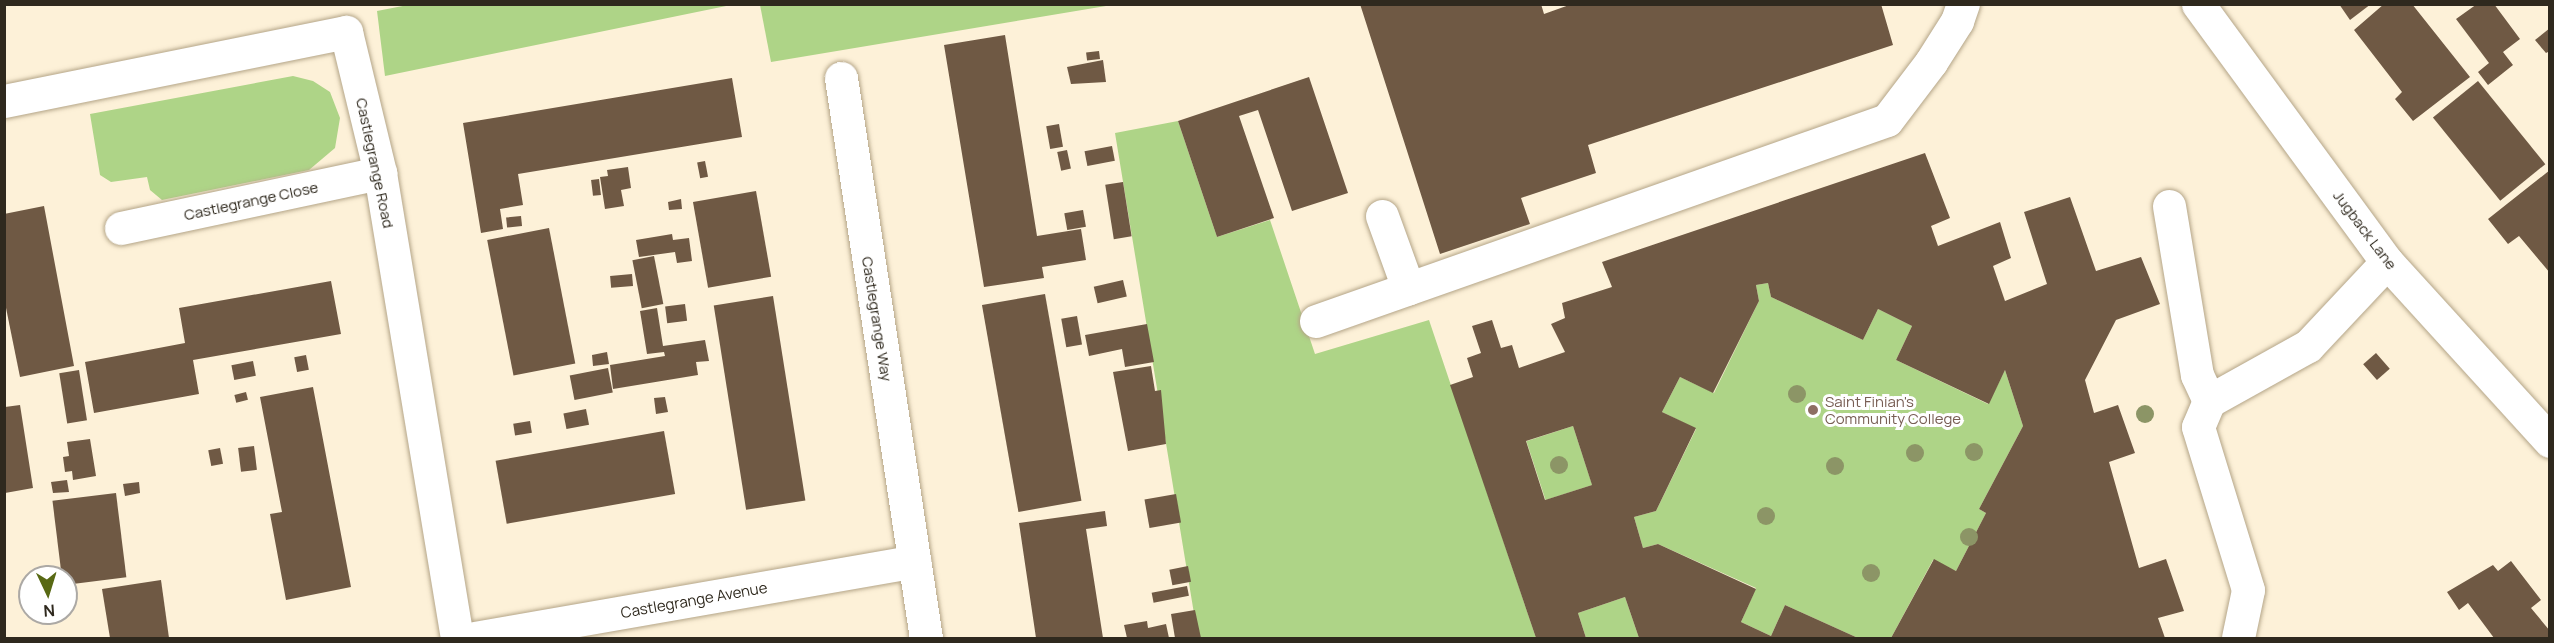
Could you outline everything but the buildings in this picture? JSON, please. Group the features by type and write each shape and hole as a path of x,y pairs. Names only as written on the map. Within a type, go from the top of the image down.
{"street":[{"path":"1316,321 1887,120 1936,54 1957,21 1962,4"},
{"name":"Jugback Lane","path":"2198,4 2387,262 2550,441"},
{"name":"Castlegrange Road","path":"4,101 346,33 380,173 458,639"},
{"name":"Castlegrange Way","path":"841,78 926,639"},
{"name":"Castlegrange Close","path":"121,228 380,173"},
{"path":"2169,206 2197,375 2209,401"},
{"path":"1382,216 1408,288"},
{"path":"2238,639 2248,590 2198,427 2209,401 2308,346 2387,262"},
{"name":"Castlegrange Avenue","path":"475,639 914,561"}],"green space":[{"path":"413,4 731,5 385,76 377,11"},
{"path":"760,4 1112,5 771,62"},
{"path":"293,76 313,81 330,92 340,118 335,148 309,170 162,200 150,190 147,177 111,182 100,175 90,114"},
{"path":"1178,121 1217,237 1270,220 1315,354 1429,320 1536,638 1198,638 1115,133"},
{"path":"1768,283 1771,297 1863,340 1878,309 1912,326 1896,360 1988,404 2005,370 2023,426 1979,509 1986,513 1956,571 1933,560 1891,638 1858,638 1785,605 1771,636 1741,622 1756,588 1658,544 1643,548 1634,517 1656,511 1696,429 1662,412 1680,377 1714,393 1759,301 1756,285"},
{"path":"1573,426 1592,485 1546,500 1526,441"},
{"path":"1625,597 1639,638 1586,638 1578,613"}],"place":[{"name":"Saint Finian's Community College","path":"1813,410"}]}
